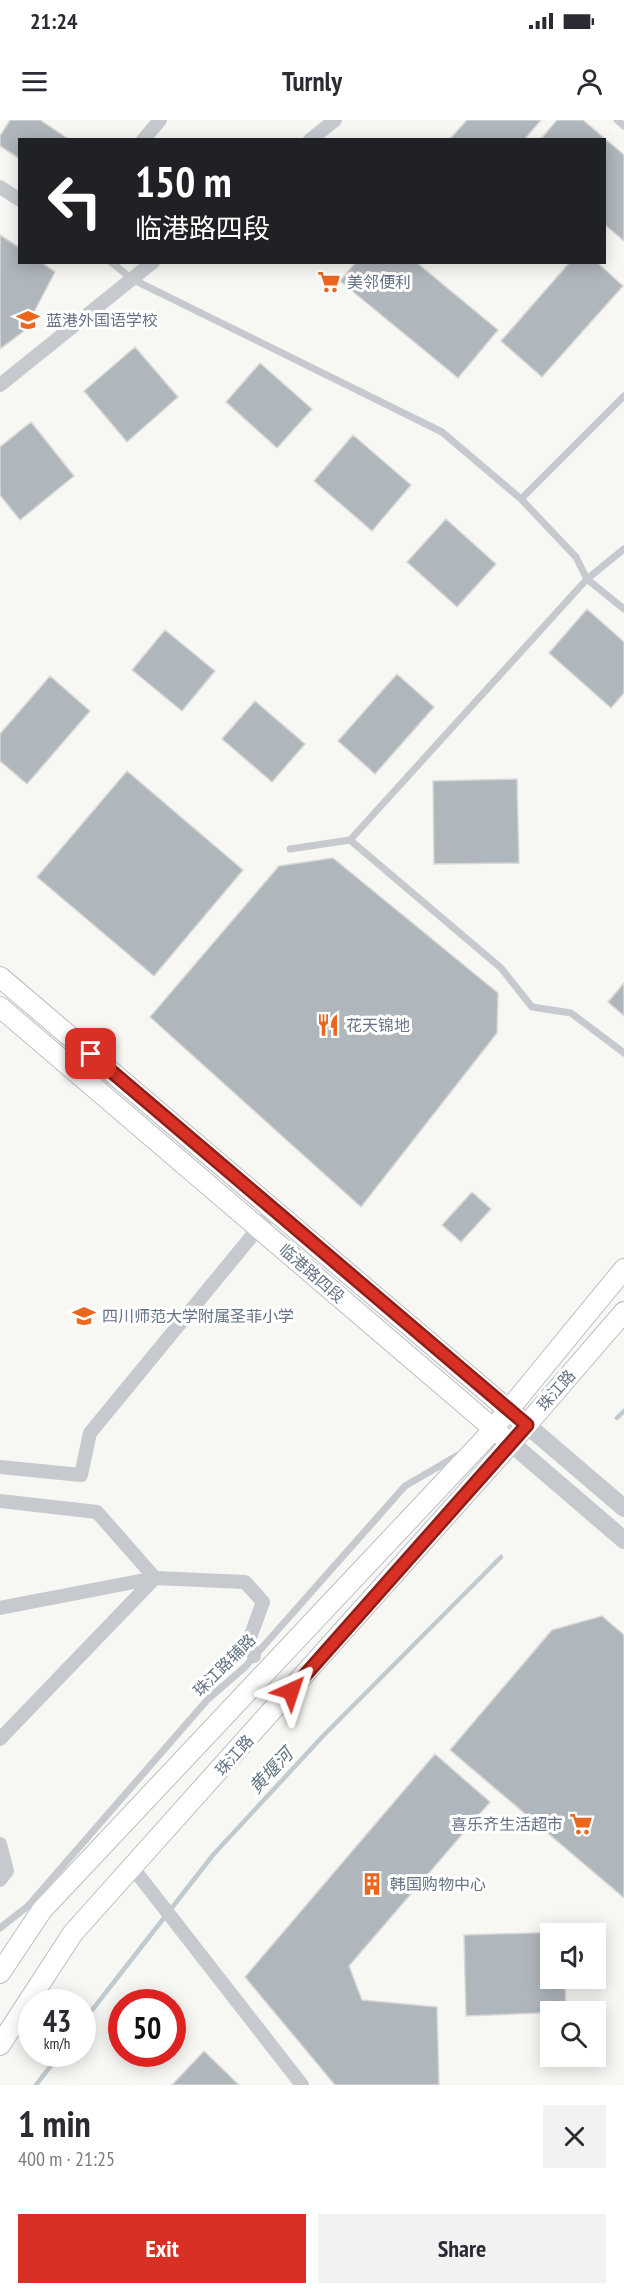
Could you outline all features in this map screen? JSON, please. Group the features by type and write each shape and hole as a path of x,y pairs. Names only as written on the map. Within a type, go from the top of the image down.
{"main road":[{"name":"临港路四段","path":"0,977 527,1425"},
{"name":"临港路四段","path":"0,1007 259,1227 488,1435 511,1443"},
{"name":"珠江路","path":"0,1973 42,1910 488,1435 624,1269"},
{"name":"珠江路","path":"0,2045 73,1934 527,1425 624,1312"}],"street":[{"path":"145,138 160,120"},
{"path":"312,138 335,120"},
{"path":"0,188 18,199"},
{"path":"0,385 151,264"},
{"path":"0,1467 81,1475 90,1433 274,1209"},
{"name":"临港路四段","path":"527,1425 624,1508"},
{"name":"临港路四段","path":"511,1443 624,1540"},
{"path":"0,1501 97,1512 155,1578"},
{"path":"0,1739 155,1578"},
{"path":"0,1608 155,1578 245,1582 263,1602 249,1640 254,1656"},
{"path":"0,1844 7,1871 0,1880"},
{"path":"133,1868 302,2085"}],"lane":[{"path":"617,120 624,126"},
{"path":"113,264 132,279 442,432 521,499 576,557 587,579 624,609"},
{"path":"521,499 624,396"},
{"path":"290,849 350,840 587,579 624,549"},
{"path":"350,840 501,968 532,1007 571,1013 624,1053"},
{"name":"珠江路辅路","path":"0,1928 28,1906 208,1699 254,1656 405,1486 488,1435"}],"building":[{"path":"10,120 40,120 67,138 18,138 18,158 0,146 0,136"},
{"path":"467,120 541,120 526,138 451,138"},
{"path":"557,120 583,120 604,138 542,138"},
{"path":"606,140 624,155 624,241 606,226"},
{"path":"0,235 18,247 18,264 44,264 55,272 24,331 0,349"},
{"path":"354,264 418,264 498,330 458,378 340,281"},
{"path":"568,264 599,264 623,286 542,377 501,341"},
{"path":"135,347 178,397 127,442 84,391"},
{"path":"260,363 312,409 277,448 226,402"},
{"path":"31,422 74,476 20,520 0,495 0,447"},
{"path":"353,435 411,485 372,531 314,481"},
{"path":"446,519 496,564 457,607 407,562"},
{"path":"587,609 624,642 624,693 611,708 549,653"},
{"path":"165,630 215,671 182,711 132,670"},
{"path":"397,674 434,707 375,774 338,741"},
{"path":"50,676 90,711 27,784 0,761 0,734"},
{"path":"255,701 305,744 272,782 222,739"},
{"path":"127,771 243,870 154,976 37,877"},
{"path":"517,779 519,863 434,864 433,781"},
{"name":"花天锦地","path":"333,858 498,993 497,1033 361,1207 150,1017 279,866"},
{"path":"624,983 624,1016 608,1002"},
{"path":"472,1192 491,1209 461,1242 442,1225"},
{"name":"喜乐齐生活超市","path":"602,1616 624,1635 624,1898 450,1750 552,1630"},
{"name":"韩国购物中心","path":"435,1754 490,1802 349,1966 362,2000 437,2007 439,2085 335,2085 245,1977"},
{"path":"540,1933 540,1989 565,1989 566,2001 540,2001 540,2013 466,2016 464,1935"},
{"path":"204,2051 239,2085 172,2085"}],"waterway":[{"name":"黄堰河","path":"617,1418 624,1411"},
{"name":"黄堰河","path":"96,2005 213,1855 323,1736 501,1557"},
{"name":"黄堰河","path":"36,2085 50,2067"}],"place":[{"name":"美邻便利","path":"329,282"},
{"name":"蓝港外国语学校","path":"28,320"},
{"name":"花天锦地","path":"328,1025"},
{"name":"四川师范大学附属圣菲小学","path":"84,1316"},
{"name":"喜乐齐生活超市","path":"581,1824"},
{"name":"韩国购物中心","path":"372,1884"}],"route":[{"path":"91,1054 527,1425 291,1691"}]}
